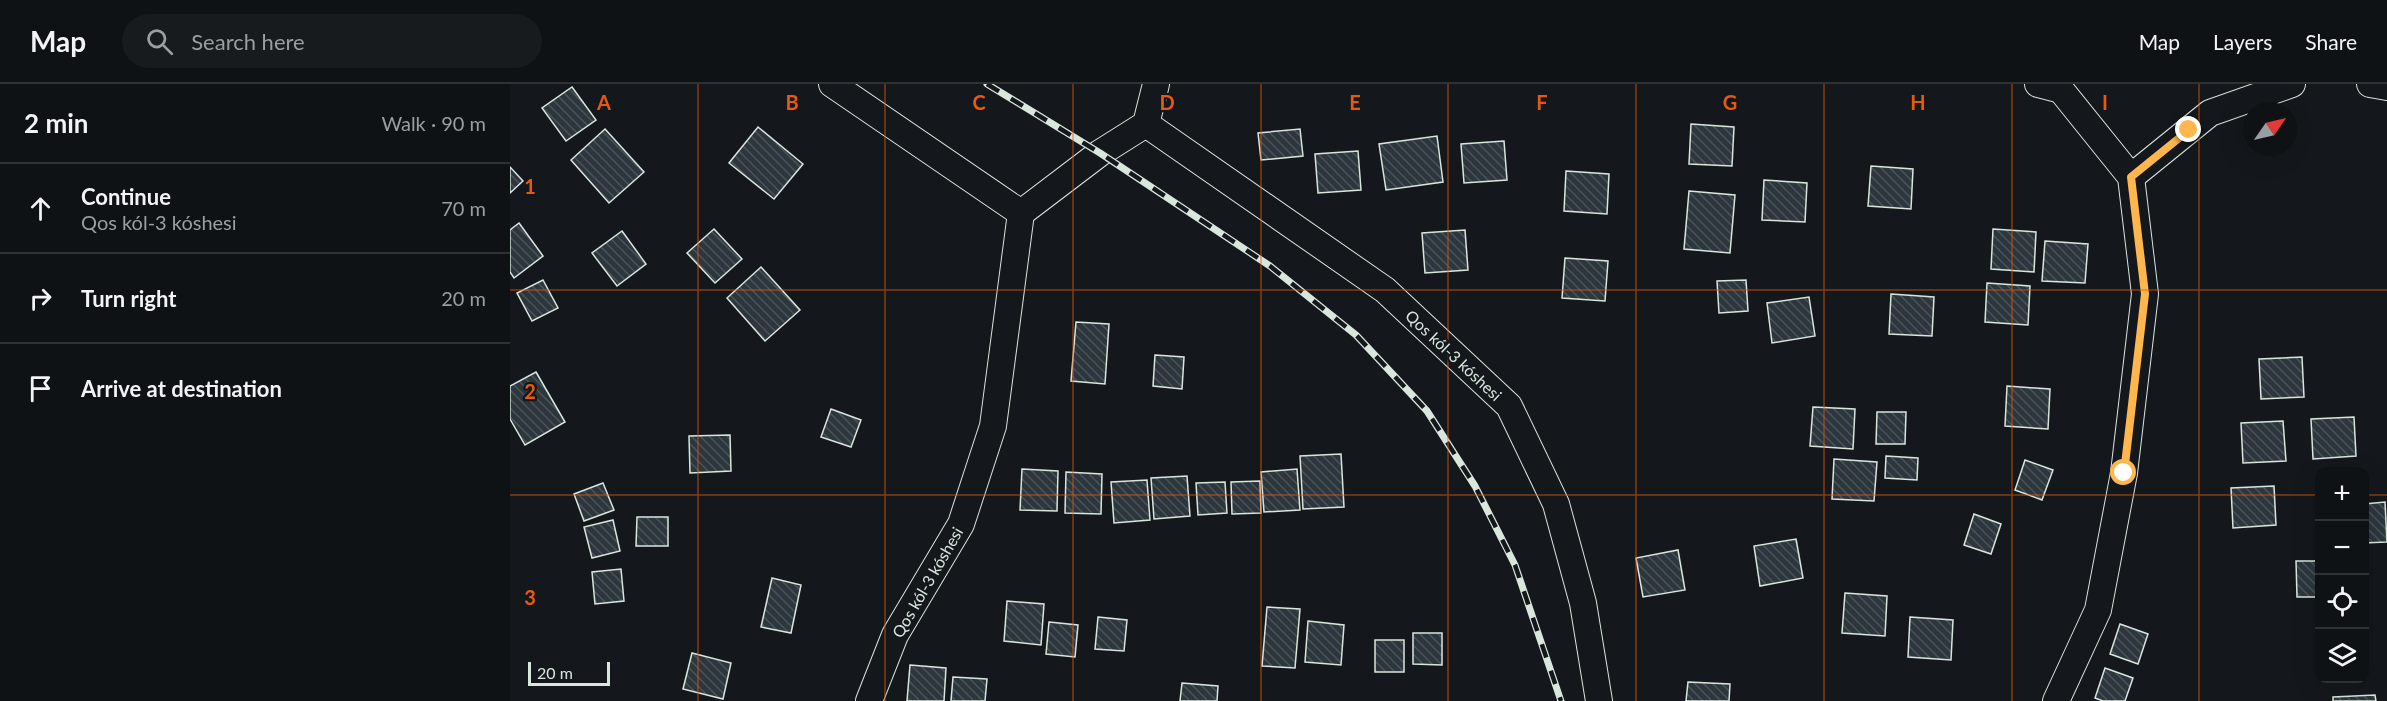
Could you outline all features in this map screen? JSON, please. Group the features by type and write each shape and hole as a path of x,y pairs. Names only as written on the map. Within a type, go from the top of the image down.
{"street":[{"path":"832,84 1021,213 1100,153 1146,124 1156,84"},
{"path":"2131,177 2210,113 2292,84"},
{"path":"2370,84 2387,87"},
{"path":"2049,87 2131,177 2145,294 2124,473 2098,610 2056,701"},
{"name":"Qos kól-3 kóshesi","path":"1146,124 1384,290 1509,406 1556,504 1583,603 1599,701"},
{"name":"Qos kól-3 kóshesi","path":"869,701 895,635 961,524 993,426 1021,213"}],"building":[{"path":"572,87 596,120 566,141 542,108"},
{"path":"1691,124 1734,127 1732,166 1689,164"},
{"path":"758,127 803,164 774,199 729,163"},
{"path":"605,129 644,172 609,203 571,160"},
{"path":"1300,129 1303,156 1261,160 1258,133"},
{"path":"1437,136 1443,182 1386,190 1379,144"},
{"path":"1504,141 1507,180 1464,183 1461,144"},
{"path":"1358,151 1361,190 1318,193 1315,154"},
{"path":"1871,166 1913,169 1911,209 1868,206"},
{"path":"510,167 523,181 510,193"},
{"path":"1566,171 1609,174 1607,214 1564,211"},
{"path":"1764,180 1807,183 1805,222 1762,220"},
{"path":"1689,191 1735,195 1730,253 1684,249"},
{"path":"519,223 543,256 514,278 510,272 510,230"},
{"path":"714,229 742,259 715,283 687,253"},
{"path":"1993,229 2036,232 2034,272 1991,269"},
{"path":"1465,230 1468,270 1425,273 1422,233"},
{"path":"622,231 646,264 617,286 592,253"},
{"path":"2045,241 2088,244 2085,283 2042,281"},
{"path":"1565,258 1608,261 1605,301 1562,298"},
{"path":"761,267 800,310 765,341 727,298"},
{"path":"543,280 558,308 532,321 517,293"},
{"path":"1746,280 1748,311 1719,313 1717,281"},
{"path":"1987,283 2030,286 2028,325 1985,322"},
{"path":"1891,294 1934,297 1932,336 1889,334"},
{"path":"1809,297 1815,336 1772,343 1767,303"},
{"path":"1076,322 1109,324 1105,384 1071,381"},
{"path":"1155,355 1184,357 1182,389 1153,386"},
{"path":"2302,357 2304,397 2261,399 2259,359"},
{"path":"536,372 565,422 525,445 510,419 510,386"},
{"path":"2007,386 2050,389 2048,429 2005,426"},
{"path":"1813,407 1855,409 1853,449 1810,446"},
{"path":"831,409 861,420 851,447 821,437"},
{"path":"1877,412 1906,412 1905,444 1876,444"},
{"path":"2354,417 2356,456 2313,459 2311,419"},
{"path":"2283,421 2286,461 2243,463 2241,423"},
{"path":"730,435 731,471 690,473 689,436"},
{"path":"1341,454 1344,507 1303,509 1300,456"},
{"path":"1886,456 1918,458 1917,480 1885,478"},
{"path":"1834,459 1877,462 1874,501 1832,499"},
{"path":"2025,460 2053,470 2042,500 2015,490"},
{"path":"1022,469 1058,471 1057,511 1020,510"},
{"path":"1297,469 1300,510 1264,512 1261,472"},
{"path":"1066,472 1102,474 1101,514 1065,513"},
{"path":"1187,476 1190,516 1154,519 1151,478"},
{"path":"1147,480 1150,520 1114,523 1111,482"},
{"path":"1260,481 1261,513 1232,514 1231,482"},
{"path":"1225,482 1227,513 1198,515 1196,483"},
{"path":"603,483 614,510 584,521 574,494"},
{"path":"2274,486 2276,525 2233,528 2231,488"},
{"path":"2385,502 2387,542 2369,543 2369,504"},
{"path":"1974,514 2001,524 1991,554 1964,545"},
{"path":"637,517 668,517 668,546 636,546"},
{"path":"613,520 620,551 592,558 584,527"},
{"path":"1796,539 1803,578 1760,586 1754,546"},
{"path":"1678,550 1685,590 1643,597 1636,558"},
{"path":"2296,561 2315,561 2315,597 2297,597"},
{"path":"621,569 624,601 595,604 592,572"},
{"path":"772,578 801,585 791,633 761,627"},
{"path":"1845,593 1887,596 1885,636 1842,633"},
{"path":"1007,601 1044,604 1041,645 1004,641"},
{"path":"1267,607 1300,609 1295,668 1262,666"},
{"path":"1098,617 1127,620 1124,651 1095,649"},
{"path":"1910,617 1953,620 1951,660 1908,657"},
{"path":"1308,621 1344,625 1341,665 1305,662"},
{"path":"1049,622 1078,625 1075,657 1046,654"},
{"path":"2120,624 2148,634 2138,664 2110,654"},
{"path":"1413,633 1442,633 1442,665 1413,664"},
{"path":"1375,640 1404,640 1404,672 1375,672"},
{"path":"692,653 731,663 723,699 683,689"},
{"path":"910,665 946,668 944,701 907,701"},
{"path":"2105,668 2133,678 2125,701 2103,701 2095,698"},
{"path":"953,677 987,679 985,701 951,701"},
{"path":"1688,682 1730,684 1729,701 1686,701"},
{"path":"1182,683 1218,686 1217,701 1180,701"},
{"path":"2375,695 2376,701 2333,701 2333,697"}],"railway":[{"path":"987,84 1100,153 1270,266 1356,335 1427,411 1475,486 1515,565 1561,701"}],"route":[{"path":"2124,473 2145,294 2131,177 2189,130"}]}
